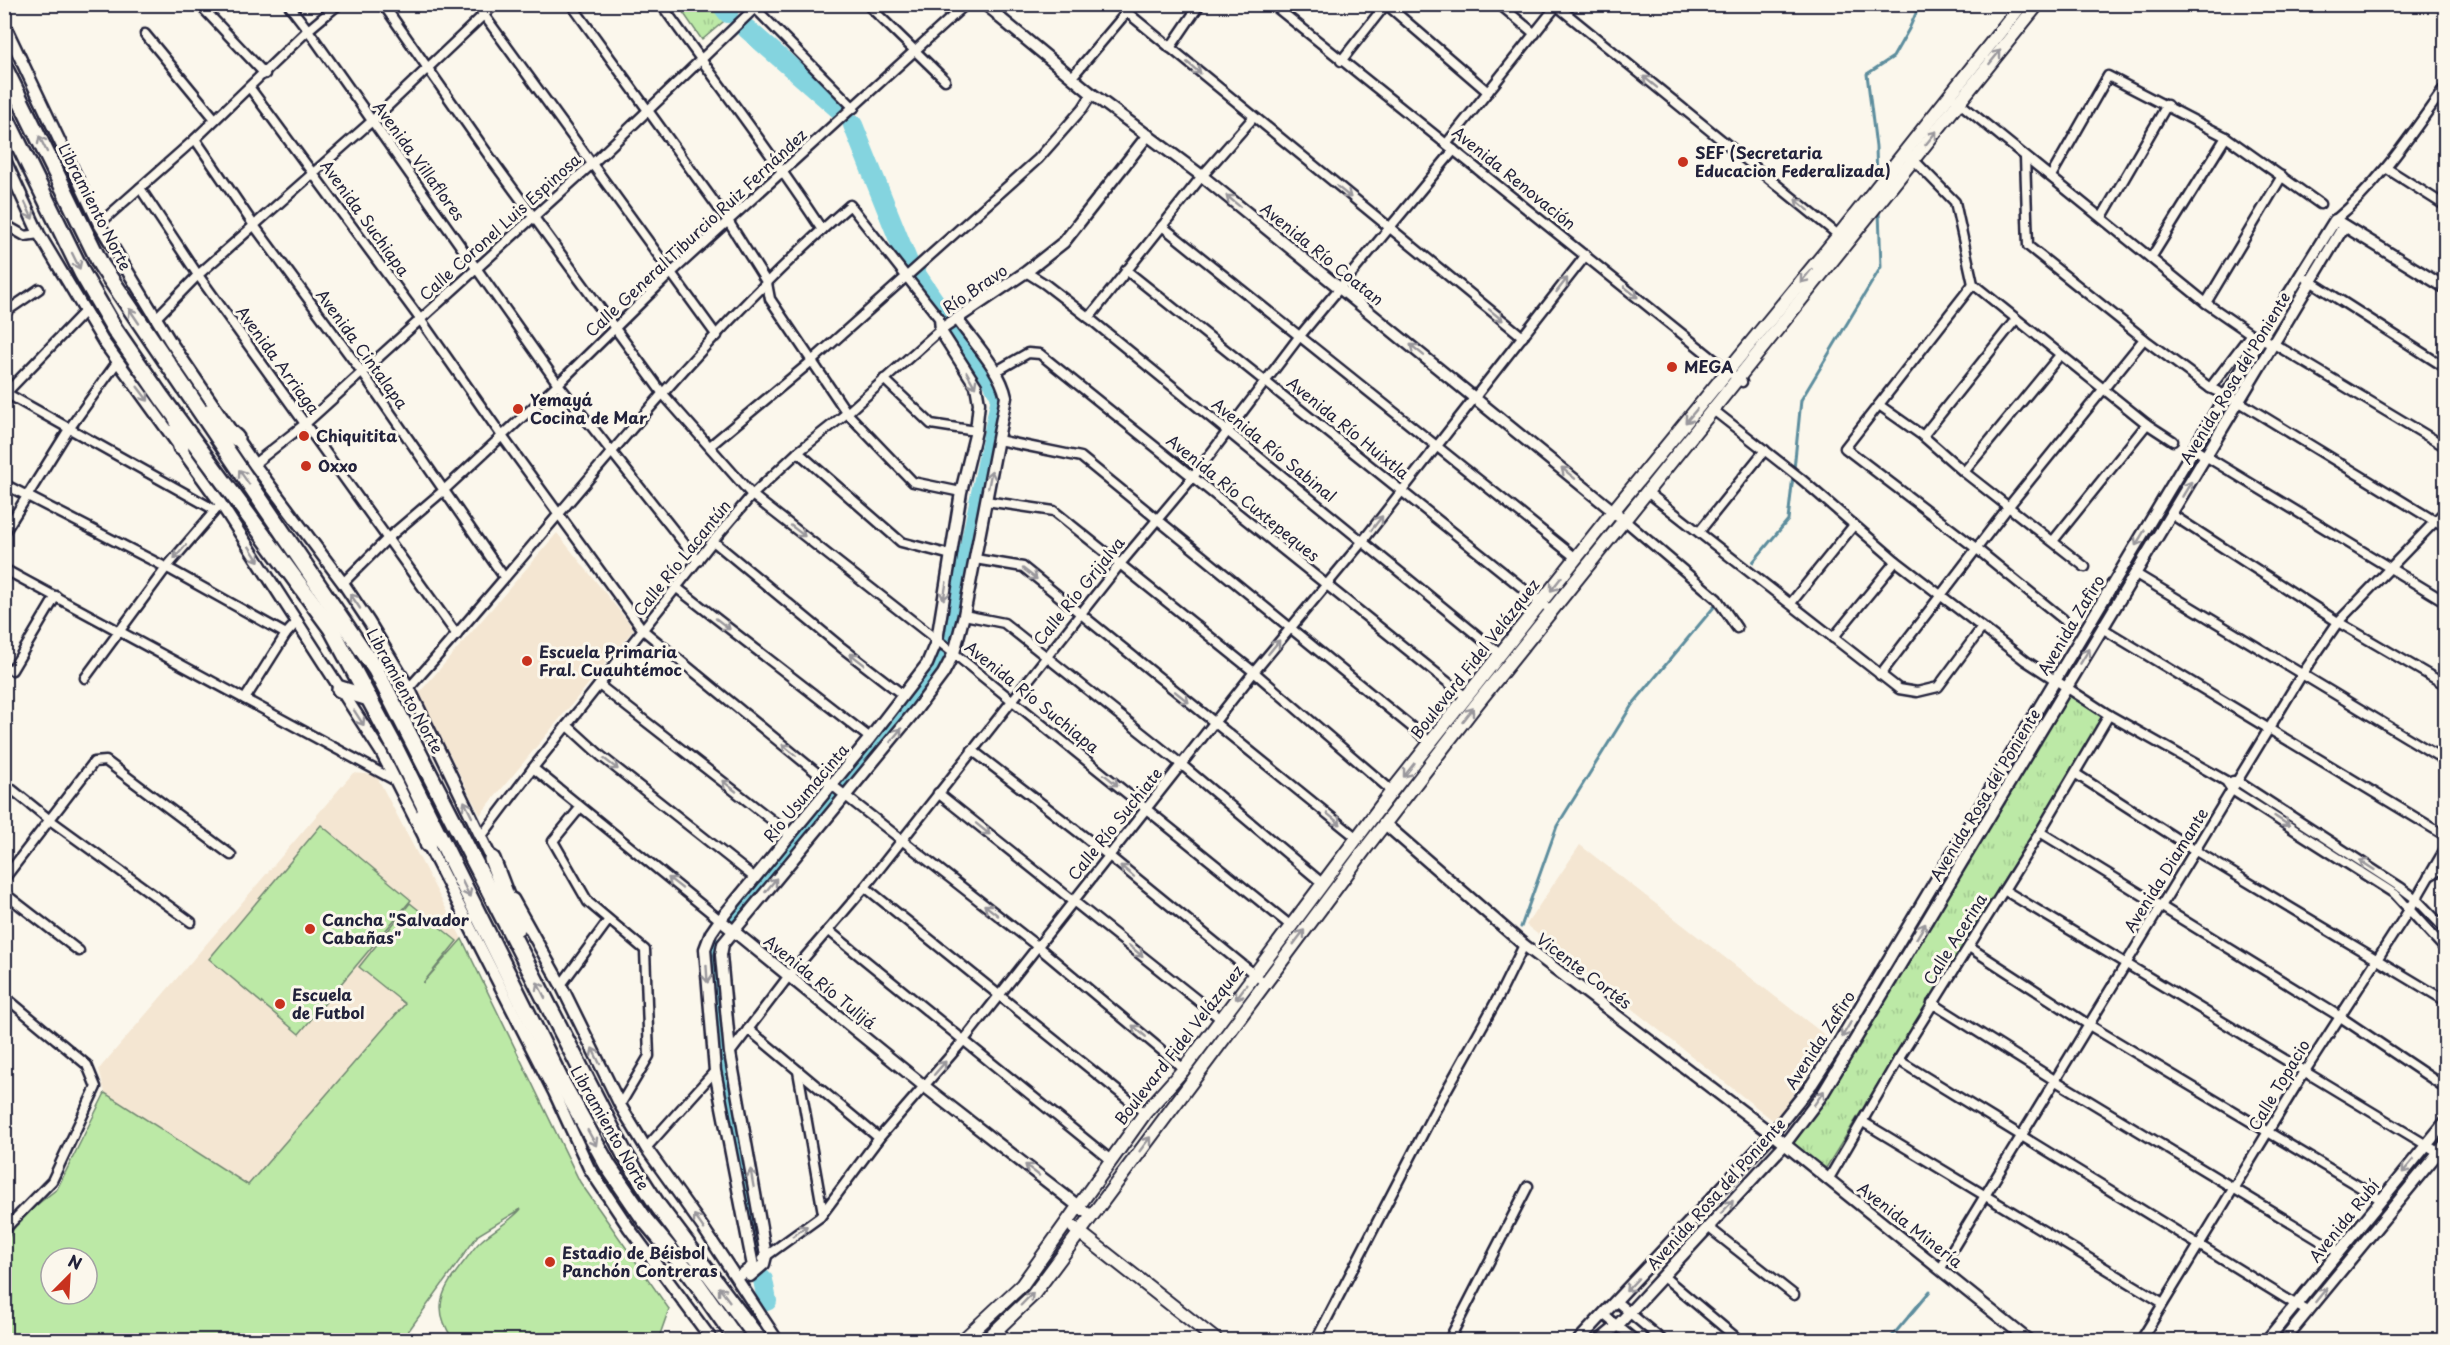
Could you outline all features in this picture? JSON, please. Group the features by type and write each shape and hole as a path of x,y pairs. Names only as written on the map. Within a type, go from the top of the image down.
{"highway":[{"name":"Libramiento Norte","path":"4,67 101,265 376,670 625,1155 658,1206 759,1341"},
{"name":"Libramiento Norte","path":"4,114 82,273 115,330 177,419 331,628 421,800 562,1083 608,1166 645,1220 691,1275 737,1341"},
{"path":"189,397 236,438"},
{"path":"177,419 181,447"},
{"path":"340,689 369,698"},
{"path":"421,800 428,844"},
{"path":"492,859 526,948 529,968"}],"main road":[{"name":"Boulevard Fidel Velázquez","path":"1954,99 2022,4"},
{"name":"Boulevard Fidel Velázquez","path":"963,1341 1022,1285 1145,1113 1184,1068 1392,791 1614,510 1733,374 1954,99 2038,4"},
{"name":"Boulevard Fidel Velázquez","path":"986,1341 1033,1295 1385,824 1550,611 1626,522 1715,411 1733,374"},
{"path":"1066,1221 1216,1341"}],"street":[{"path":"199,4 265,74"},
{"name":"Avenida Villaflores","path":"288,4 558,384 698,561"},
{"path":"99,224 195,139 265,74 308,30 339,4"},
{"name":"Avenida Río Suchiapa","path":"383,4 492,160 663,394 752,495 940,642 1291,926"},
{"path":"476,4 717,336"},
{"path":"156,318 253,224 372,121 495,4"},
{"path":"572,4 728,221 766,283 771,298 848,413 913,482 961,492"},
{"path":"661,4 755,136 784,172 822,230"},
{"path":"867,4 945,80"},
{"name":"Calle General Tiburcio Ruiz Fernández","path":"343,583 388,538 443,491 558,384 671,273 966,4"},
{"path":"983,4 999,17"},
{"path":"993,4 999,17"},
{"path":"1117,4 1253,118 1523,337"},
{"path":"1170,48 1200,4"},
{"name":"Avenida Renovación","path":"1272,4 1733,374"},
{"path":"1341,61 1386,4 1488,92"},
{"path":"1499,4 1535,34"},
{"path":"1447,143 1558,5 1843,238"},
{"path":"755,6 854,108"},
{"name":"Calle Coronel Luis Espinosa","path":"254,464 305,424 592,165 755,6"},
{"path":"1072,77 1126,13"},
{"name":"Avenida Río Coatan","path":"999,17 1092,94 1202,176 1626,522"},
{"path":"4,24 99,224 156,318 236,438 343,583 409,688 492,859 561,985 620,1105 646,1148 739,1281 777,1341"},
{"path":"145,34 215,119"},
{"path":"2051,176 2108,76 2226,137 2320,204"},
{"path":"2445,86 2386,168 2339,223 2445,288"},
{"name":"Avenida Suchiapa","path":"250,88 420,318 502,436 643,630 845,796 1037,946 1184,1068"},
{"path":"710,446 813,360 1038,159 1083,108 1092,94"},
{"path":"1954,99 2206,303 2256,336 2274,344 2445,447"},
{"path":"2102,217 2168,105"},
{"path":"1089,318 1202,176 1253,118"},
{"name":"Río Bravo","path":"940,330 1026,272 1064,242 1148,135"},
{"path":"2151,258 2226,137"},
{"name":"Avenida Cintalapa","path":"195,139 253,224 362,372 504,577"},
{"name":"Calle Río Grijalva","path":"730,1053 788,977 865,886 1080,613 1158,520 1299,337 1454,150"},
{"path":"1909,155 1955,202 1973,284 2146,424 2173,441"},
{"path":"2025,157 2028,246 2144,339 2210,388 2225,397 2238,401 2445,528"},
{"name":"Libramiento Norte","path":"4,158 39,234 86,311 118,361 181,447 218,507 298,621 381,752 554,1092 589,1168 629,1228 712,1341"},
{"path":"2386,168 2445,206"},
{"path":"2206,303 2282,176"},
{"name":"Avenida Arriaga","path":"140,188 198,275 457,636"},
{"path":"409,688 457,636 504,577 663,394 766,283 850,206 908,274 939,318 940,330"},
{"name":"Avenida Zafiro","path":"1772,1134 1812,1084 1838,1044 2225,397 2256,336 2299,274 2339,223"},
{"name":"Avenida Rosa del Poniente","path":"1600,1341 1629,1314 1785,1145 1822,1095 2274,344 2311,281 2339,223"},
{"path":"4,224 25,236 39,234"},
{"path":"1162,226 1576,558"},
{"name":"Calle Río Suchiate","path":"753,1266 823,1213 879,1138 964,1040 1072,900 1254,672 1362,542 1586,255"},
{"name":"Avenida Río Huixtla","path":"1126,270 1550,611"},
{"name":"Avenida Río Sabinal","path":"1026,272 1089,318 1500,654"},
{"path":"2299,274 2445,368"},
{"path":"1973,284 1845,448 1977,549 2063,619"},
{"path":"5,312 39,289"},
{"path":"85,678 166,568 218,507 5,393 86,311"},
{"path":"939,318 958,320"},
{"path":"1923,436 2016,319"},
{"name":"Río Usumacinta","path":"766,1256 730,1053 721,955 723,944 916,710 943,674 952,652 964,615 1006,397 1004,386 958,320"},
{"name":"Río Usumacinta","path":"753,1266 715,1071 705,949 711,933 720,920 833,786 927,664 940,642 961,492 976,431 979,403 976,386 940,330"},
{"name":"Calle Río Lacantún","path":"481,837 567,725 752,495 798,452 848,413 940,330"},
{"path":"2210,388 2256,336"},
{"path":"1880,675 2009,506 2144,339"},
{"name":"Avenida Río Cuxtepeques","path":"995,372 1028,353 1040,354 1466,697"},
{"path":"1964,472 2060,355"},
{"path":"4,533 69,429 118,361"},
{"path":"884,379 931,424 976,431"},
{"path":"1879,405 1923,436 1964,472 2085,567"},
{"path":"1715,411 1800,478 1940,597 2054,681 2109,715 2235,786 2416,898 2445,930"},
{"path":"2053,541 2146,424"},
{"path":"998,440 1081,457 1430,742"},
{"path":"2194,449 2445,602"},
{"path":"1699,532 1765,450"},
{"path":"798,452 901,542 951,555"},
{"path":"4,484 166,568 286,634"},
{"path":"1649,493 1899,689 1917,692 1938,687 1981,629"},
{"path":"986,501 1054,512 1254,672 1392,791"},
{"name":"Avenida Diamante","path":"1941,1268 2301,676 2338,622 2445,510"},
{"path":"2171,514 2338,622 2445,685"},
{"path":"1626,522 1717,599 1737,628"},
{"path":"1791,603 1854,525"},
{"path":"713,541 903,695"},
{"path":"975,559 1023,567 1357,838"},
{"path":"1833,638 1896,561"},
{"path":"4,569 396,781"},
{"path":"2136,574 2301,676 2445,761"},
{"path":"677,588 870,738"},
{"path":"8,669 56,596"},
{"path":"964,615 1004,623 1182,765 1322,883"},
{"path":"245,699 286,634 298,621"},
{"path":"2103,628 2445,836"},
{"path":"599,685 791,835"},
{"name":"Calle Acerina","path":"1828,1180 1932,1003 2076,774 2109,715"},
{"path":"567,725 601,756 755,878"},
{"path":"972,750 1108,855 1265,983"},
{"path":"4,879 94,762 105,761 231,855"},
{"path":"2004,764 2016,771"},
{"name":"Avenida Río Tulijá","path":"533,768 734,930 788,977 1091,1216"},
{"path":"2076,774 2196,851 2445,1001"},
{"path":"4,783 50,820 191,922"},
{"path":"2235,786 2395,894 2410,908 2445,950"},
{"path":"938,793 1221,1019"},
{"path":"580,808 553,841 588,902 645,950 649,1056 620,1105"},
{"name":"Vicente Cortés","path":"1385,824 1524,945 1772,1134"},
{"path":"2040,832 2339,1016 2445,1088"},
{"name":"Calle Topacio","path":"2141,1341 2197,1245 2339,1016 2410,908 2445,847"},
{"path":"2428,876 2445,867"},
{"path":"865,886 1145,1113"},
{"path":"2004,890 2438,1152"},
{"path":"4,893 79,951"},
{"path":"1925,898 1936,905"},
{"path":"561,985 608,921"},
{"path":"828,930 1112,1161"},
{"path":"1316,1341 1431,1118 1499,996 1524,945"},
{"path":"1969,947 2090,1025 2380,1199"},
{"path":"4,996 87,1065 96,1087 52,1181 4,1230"},
{"path":"1932,1003 2056,1081 2339,1252"},
{"path":"748,1029 879,1138"},
{"path":"1898,1060 2308,1311"},
{"path":"646,1148 715,1071"},
{"path":"798,1071 823,1213"},
{"name":"Avenida Rubí","path":"2267,1341 2445,1121"},
{"path":"1863,1122 2163,1303"},
{"name":"Avenida Rosa del Poniente","path":"1579,1341 1772,1134"},
{"name":"Avenida Minería","path":"1772,1134 1941,1268 2028,1341"},
{"name":"Avenida Rubí","path":"2284,1341 2445,1143"},
{"path":"1449,1341 1528,1186"},
{"path":"1708,1227 1794,1295"},
{"name":"Calle Río Suchiate","path":"739,1281 764,1264 766,1256"},
{"path":"739,1281 753,1266"},
{"path":"1663,1276 1739,1341"},
{"path":"1617,1302 1662,1341"},
{"path":"1604,1315 1635,1341"},
{"path":"998,1329 1007,1341"}],"shaded area":[{"name":"Escuela Primaria Fral. Cuauhtémoc","path":"557,533 634,629 480,815 419,693"},
{"name":"Escuela de Futbol","path":"353,773 376,775 462,939 248,1185 105,1093 99,1069"},
{"path":"1580,845 1830,1039 1775,1122 1526,925"}],"green space":[{"path":"678,5 743,5 702,40"},
{"path":"2069,694 2105,717 1826,1168 1790,1145"},
{"name":"Cancha \"Salvador Cabañas\"","path":"321,825 411,900 299,1034 209,959"},
{"path":"410,903 457,941 423,983 462,939 580,1182 669,1309 658,1340 453,1339 442,1318 441,1308 449,1282 478,1243 521,1209 478,1235 402,1340 5,1340 5,1244 20,1218 57,1189 105,1093 248,1185 405,1004 359,967"}],"waterway":[{"path":"721,4 728,13"},
{"path":"1877,180 1876,147 1867,74 1893,57 1920,4"},
{"path":"747,29 842,112"},
{"path":"853,125 908,262 943,314"},
{"path":"1794,469 1801,400 1881,267 1879,211"},
{"path":"841,788 942,663 950,641 1001,397 989,374 952,326"},
{"path":"1753,562 1788,520 1793,476"},
{"path":"1521,927 1557,826 1632,705 1714,607"},
{"path":"732,918 832,799"},
{"path":"716,948 720,1060 760,1258"},
{"path":"763,1280 767,1301"},
{"path":"1889,1340 1930,1291"}],"place":[{"name":"SEF (Secretaria Educacion Federalizada)","path":"1683,162"},
{"name":"MEGA","path":"1672,367"},
{"name":"Yemayá Cocina de Mar","path":"518,409"},
{"name":"Chiquitita","path":"304,436"},
{"name":"Oxxo","path":"306,466"},
{"name":"Escuela Primaria Fral. Cuauhtémoc","path":"527,661"},
{"name":"Cancha \"Salvador Cabañas\"","path":"310,929"},
{"name":"Escuela de Futbol","path":"280,1004"},
{"name":"Estadio de Béisbol Panchón Contreras","path":"550,1262"}]}
